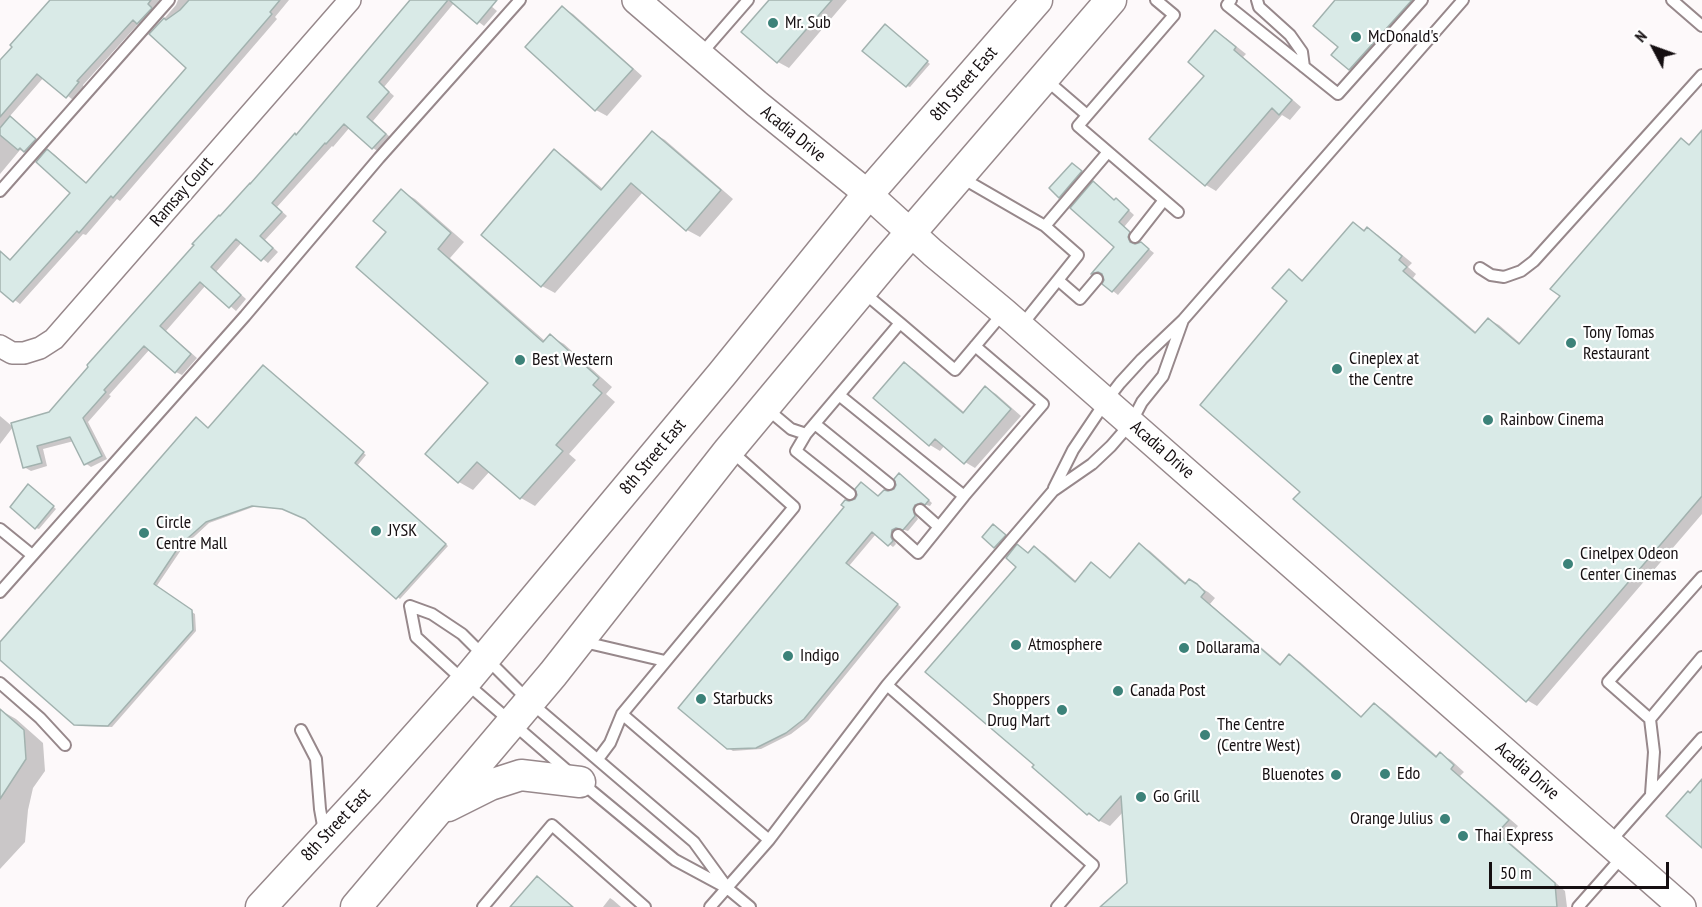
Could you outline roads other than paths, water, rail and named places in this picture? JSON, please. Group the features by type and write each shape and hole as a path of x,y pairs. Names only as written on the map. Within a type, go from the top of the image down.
{"main road":[{"name":"8th Street East","path":"261,907 465,682 722,374 868,194 1037,0"},
{"path":"356,907 580,641 729,450 1111,0"},
{"path":"437,812 490,785 521,775 589,771"}],"street":[{"name":"Ramsay Court","path":"0,346 12,353 24,353 40,348 54,339 350,0"},
{"name":"Acadia Drive","path":"636,0 757,104 868,194 1682,907"}],"lane":[{"path":"0,191 169,0"},
{"path":"0,592 245,316 379,158 520,0"},
{"path":"700,55 748,0"},
{"path":"1156,0 1174,15 1078,126 1178,212"},
{"path":"1231,0 1227,5 1338,94 1422,0"},
{"path":"1257,0 1259,7 1290,35 1302,52 1304,67"},
{"path":"710,907 769,840 887,685 1053,491 1073,450 1106,401 1142,359 1183,320 1463,0"},
{"path":"1672,0 1702,27"},
{"path":"1480,268 1491,275 1504,277 1521,271 1534,261 1702,75"},
{"path":"1043,78 1087,115"},
{"path":"1045,226 1108,152"},
{"path":"862,291 954,370 975,346 1012,319 1058,280 1078,255 1045,226 960,176"},
{"path":"1135,237 1164,200"},
{"path":"1058,280 1080,299 1097,279"},
{"path":"1053,491 1092,464 1131,423 1142,402 1163,376 1183,320"},
{"path":"850,494 796,452 806,435 839,394 900,323"},
{"path":"898,535 918,553 1042,404 975,346"},
{"path":"839,394 964,496"},
{"path":"766,408 791,429 806,435"},
{"path":"815,424 889,484"},
{"path":"589,771 610,743 622,714 794,507 729,450"},
{"path":"920,510 939,527"},
{"path":"0,529 32,555"},
{"path":"1651,794 1654,752 1650,719 1608,682 1702,577"},
{"path":"728,888 675,860 589,771 521,712 465,682 416,637 410,606 432,614 462,634 486,657 521,712 589,771 694,842 728,888 750,907"},
{"path":"580,641 665,661"},
{"path":"1650,719 1702,657"},
{"path":"0,683 40,718 65,745"},
{"path":"887,685 1093,865 1057,907"},
{"path":"622,714 769,840"},
{"path":"302,730 316,759 325,837"},
{"path":"1578,907 1651,794 1702,738"},
{"path":"483,907 552,825 645,907"}],"place":[{"name":"Mr. Sub","path":"773,23"},
{"name":"McDonald's","path":"1356,37"},
{"name":"Tony Tomas Restaurant","path":"1571,343"},
{"name":"Best Western","path":"520,360"},
{"name":"Cineplex at the Centre","path":"1337,369"},
{"name":"Rainbow Cinema","path":"1488,420"},
{"name":"JYSK","path":"376,531"},
{"name":"Circle Centre Mall","path":"144,533"},
{"name":"Cinelpex Odeon Center Cinemas","path":"1568,564"},
{"name":"Atmosphere","path":"1016,645"},
{"name":"Dollarama","path":"1184,648"},
{"name":"Indigo","path":"788,656"},
{"name":"Canada Post","path":"1118,691"},
{"name":"Starbucks","path":"701,699"},
{"name":"Shoppers Drug Mart","path":"1062,710"},
{"name":"The Centre (Centre West)","path":"1205,735"},
{"name":"Edo","path":"1385,774"},
{"name":"Bluenotes","path":"1336,775"},
{"name":"Go Grill","path":"1141,797"},
{"name":"Orange Julius","path":"1445,819"},
{"name":"Thai Express","path":"1463,836"}]}
